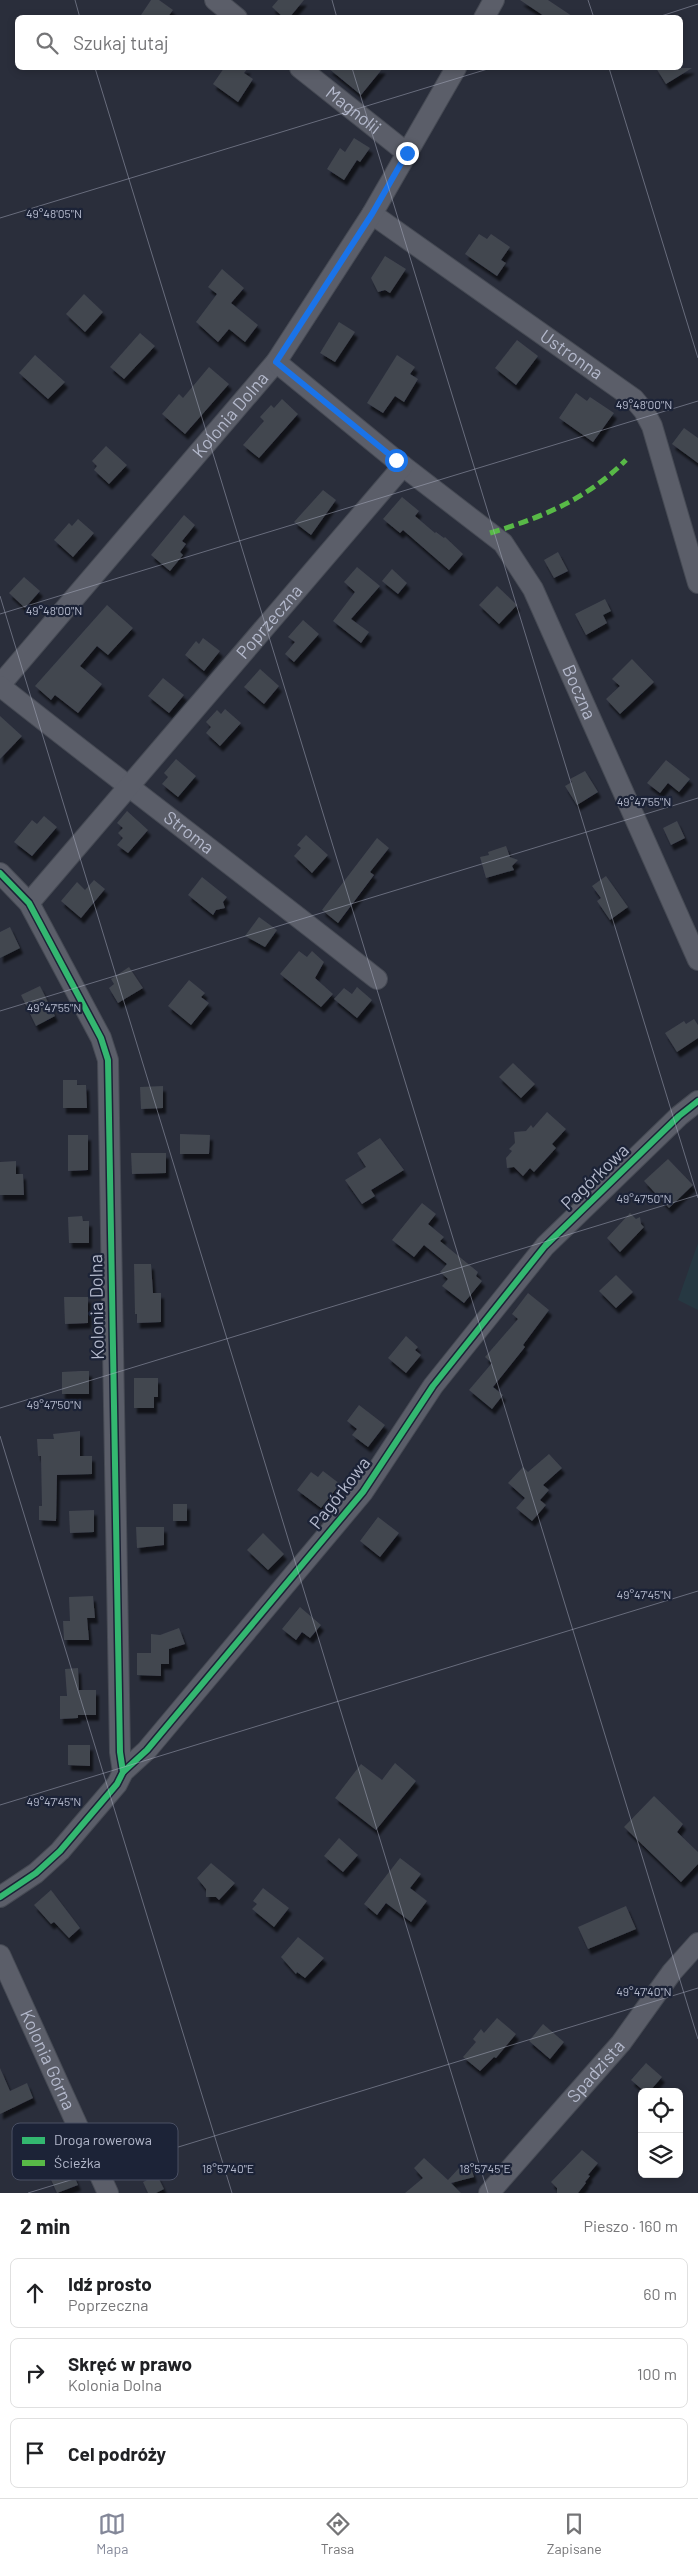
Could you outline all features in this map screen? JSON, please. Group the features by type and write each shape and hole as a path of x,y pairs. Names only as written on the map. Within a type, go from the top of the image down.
{"street":[{"path":"215,0 233,15"},
{"path":"486,15 494,0"},
{"name":"Magnolii","path":"303,70 407,153"},
{"name":"Kolonia Dolna","path":"0,685 276,362 372,214 455,70"},
{"name":"Ustronna","path":"372,214 639,405 652,426 698,583"},
{"path":"276,362 403,466"},
{"name":"Poprzeczna","path":"29,903 403,466"},
{"name":"Boczna","path":"403,466 504,543 518,563 537,598 698,960"},
{"name":"Stroma","path":"0,685 128,788 256,883 377,980"},
{"name":"Kolonia Dolna","path":"0,873 29,903 101,1038 108,1060 120,1752 123,1772"},
{"name":"Pagórkowa","path":"0,1897 36,1873 60,1851 117,1784 123,1772 147,1750 363,1492 433,1386 545,1246 698,1101"},
{"name":"Spadzista","path":"489,2193 621,2043 672,1972 698,1943"},
{"name":"Kolonia Górna","path":"0,1955 76,2123"},
{"name":"Kolonia Górna","path":"102,2180 108,2193"}],"shaded area":[{"path":"698,1243 698,1310 678,1300"}],"building":[{"path":"151,0 159,0 173,10 169,15 141,15"},
{"path":"278,0 304,0 292,15 281,15 272,7"},
{"path":"520,0 548,0 570,15 542,15"},
{"path":"692,68 666,84 657,70"},
{"path":"223,70 246,70 244,73 253,79 238,102 213,84"},
{"path":"330,70 381,70 361,95"},
{"path":"354,138 370,148 360,162 357,160 344,180 327,169 340,148 345,152"},
{"path":"479,234 487,239 491,234 510,247 501,260 506,263 497,276 465,254"},
{"path":"385,256 406,269 390,293 385,290 378,292 371,278"},
{"path":"222,269 244,288 231,303 258,325 245,342 229,329 218,342 196,322 217,294 208,287"},
{"path":"84,294 103,312 85,332 66,314"},
{"path":"339,322 355,332 335,362 320,353"},
{"path":"140,333 155,346 124,379 110,367"},
{"path":"517,340 538,356 516,385 495,368"},
{"path":"35,355 65,382 48,399 19,373"},
{"path":"397,355 415,367 410,374 418,379 404,402 395,396 383,413 367,403"},
{"path":"209,367 229,384 185,434 162,414 179,394 183,398"},
{"path":"576,393 587,401 590,397 614,413 593,442 559,418"},
{"path":"282,399 298,414 259,458 243,445 264,421 260,417 271,405 274,408"},
{"path":"684,428 698,438 698,463 672,444"},
{"path":"106,446 127,465 109,484 94,470 97,466 92,461"},
{"path":"323,490 336,500 311,535 294,522"},
{"path":"402,497 419,511 415,516 435,533 445,537 463,554 449,570 403,530 400,533 383,519"},
{"path":"184,515 195,525 182,541 186,544 180,552 183,555 170,571 151,555"},
{"path":"78,519 94,533 73,557 54,540 69,523 72,526"},
{"path":"558,552 568,571 554,578 544,560"},
{"path":"357,567 380,586 351,619 369,632 361,643 333,621 355,592 344,582"},
{"path":"392,569 407,583 398,594 382,581"},
{"path":"24,577 40,591 25,608 9,593"},
{"path":"497,586 517,605 499,624 479,605"},
{"path":"605,599 611,611 603,615 607,623 586,635 575,614"},
{"path":"107,605 133,628 108,655 97,646 80,666 102,684 78,713 55,695 51,700 35,686"},
{"path":"303,620 319,634 294,662 285,654 295,642 288,637"},
{"path":"203,638 220,651 204,671 185,655 196,641 199,644"},
{"path":"632,659 654,682 620,714 606,699 620,686 612,679"},
{"path":"260,669 279,686 264,704 244,687"},
{"path":"163,678 184,695 169,713 148,696"},
{"path":"225,709 241,723 220,746 206,733 211,727 206,722 217,710 221,714"},
{"path":"0,716 22,736 0,759"},
{"path":"176,759 196,776 178,797 162,784 168,777 164,773"},
{"path":"666,760 690,779 679,792 668,783 660,793 647,783"},
{"path":"585,771 598,792 577,805 565,786 572,782 570,779"},
{"path":"127,811 148,830 128,853 117,845 123,838 118,833 123,828 117,823"},
{"path":"44,816 57,827 32,856 14,842 32,820 37,824"},
{"path":"677,821 685,838 671,845 663,828"},
{"path":"306,835 328,855 312,873 294,856 301,848 297,845"},
{"path":"377,838 389,848 370,872 374,875 338,923 322,910"},
{"path":"506,846 510,857 518,860 512,866 514,870 486,878 480,857 489,855 488,852"},
{"path":"606,876 628,907 610,920 597,901 601,898 592,886"},
{"path":"202,877 227,897 223,902 225,908 216,910 213,915 188,895"},
{"path":"94,880 105,889 81,918 61,901 77,882 85,890"},
{"path":"259,917 277,930 265,947 245,936"},
{"path":"10,927 20,948 0,958 0,932"},
{"path":"299,951 307,957 312,951 324,962 315,978 333,994 321,1007 280,974"},
{"path":"129,967 143,988 118,1003 109,988 114,984 111,979"},
{"path":"189,980 205,993 201,997 209,1003 191,1025 168,1006"},
{"path":"40,986 55,1016 36,1026 21,995"},
{"path":"357,987 372,1000 357,1018 334,999 344,988 352,994"},
{"path":"694,1019 698,1025 698,1038 677,1052 665,1033 684,1021 686,1024"},
{"path":"513,1063 535,1084 521,1098 499,1077"},
{"path":"63,1080 77,1080 77,1085 86,1085 87,1108 63,1108"},
{"path":"163,1086 163,1108 141,1109 140,1087"},
{"path":"547,1112 566,1129 552,1144 556,1148 534,1172 530,1168 523,1176 514,1167 507,1168 506,1158 512,1151 509,1149 515,1143 514,1132 526,1131 531,1125 533,1128"},
{"path":"180,1134 210,1135 209,1154 180,1154"},
{"path":"68,1135 88,1135 88,1170 68,1171"},
{"path":"380,1138 404,1170 371,1190 375,1196 362,1204 345,1180 366,1167 357,1153"},
{"path":"131,1153 166,1153 166,1173 132,1174"},
{"path":"668,1159 693,1185 669,1208 644,1181"},
{"path":"16,1161 16,1174 23,1174 24,1195 0,1195 0,1162"},
{"path":"422,1203 436,1214 428,1224 444,1237 440,1241 478,1272 476,1276 482,1281 464,1303 442,1286 448,1279 440,1272 447,1264 424,1245 414,1257 392,1240"},
{"path":"630,1213 636,1219 640,1217 641,1224 644,1227 620,1252 607,1238"},
{"path":"82,1216 83,1221 89,1221 89,1243 69,1243 68,1217"},
{"path":"134,1264 151,1264 153,1293 161,1293 161,1322 137,1323 137,1314 135,1314"},
{"path":"616,1275 633,1292 616,1308 599,1291"},
{"path":"528,1293 549,1310 523,1345 525,1347 493,1387 503,1395 492,1409 469,1390 492,1363 485,1357 518,1319 512,1314"},
{"path":"64,1297 88,1297 88,1323 65,1324"},
{"path":"406,1336 418,1347 415,1350 421,1355 406,1373 388,1358"},
{"path":"89,1371 89,1394 62,1394 62,1372"},
{"path":"134,1378 158,1378 158,1397 154,1397 154,1408 134,1408"},
{"path":"359,1405 385,1425 368,1447 352,1435 357,1429 347,1421"},
{"path":"80,1431 80,1456 92,1456 92,1474 57,1475 56,1521 39,1520 39,1506 42,1506 41,1456 38,1456 37,1439 54,1439 53,1434"},
{"path":"549,1454 562,1468 543,1485 549,1490 540,1500 546,1505 532,1521 516,1508 525,1498 508,1483 523,1467 528,1472"},
{"path":"323,1471 340,1484 321,1508 297,1490 311,1472 318,1477"},
{"path":"173,1504 187,1504 187,1521 173,1521"},
{"path":"94,1510 94,1532 70,1533 69,1511"},
{"path":"378,1517 399,1533 380,1557 360,1541"},
{"path":"136,1527 164,1527 164,1545 137,1548"},
{"path":"263,1533 284,1554 268,1570 247,1550"},
{"path":"93,1596 95,1618 87,1618 89,1640 64,1640 63,1621 70,1621 69,1597"},
{"path":"300,1607 321,1625 310,1638 302,1632 296,1640 282,1629"},
{"path":"179,1628 185,1644 169,1649 169,1664 161,1664 161,1676 137,1675 137,1653 151,1653 151,1634 160,1635"},
{"path":"78,1668 79,1690 96,1690 96,1715 78,1715 78,1718 60,1719 60,1696 67,1696 65,1669"},
{"path":"68,1745 90,1745 90,1766 68,1765"},
{"path":"395,1763 416,1781 376,1830 335,1798 361,1764 382,1780"},
{"path":"654,1796 683,1824 677,1832 698,1852 698,1864 681,1882 624,1827"},
{"path":"339,1838 358,1855 343,1872 324,1856"},
{"path":"400,1858 421,1874 410,1888 427,1901 411,1922 386,1903 377,1915 364,1904"},
{"path":"211,1863 235,1883 219,1900 216,1897 206,1897 206,1889 197,1878"},
{"path":"263,1888 289,1908 274,1927 252,1909 257,1904 253,1901"},
{"path":"51,1890 80,1928 69,1938 54,1922 51,1924 34,1905"},
{"path":"626,1906 636,1929 588,1949 578,1927"},
{"path":"298,1937 324,1958 305,1978 297,1972 296,1974 281,1957"},
{"path":"497,2018 516,2034 496,2058 494,2057 480,2071 463,2057 476,2042 473,2039 481,2029 484,2033"},
{"path":"543,2024 564,2042 550,2059 529,2041"},
{"path":"646,2063 662,2077 652,2088 640,2088 631,2080"},
{"path":"0,2068 10,2091 27,2083 33,2098 0,2114"},
{"path":"582,2150 598,2163 588,2175 590,2176 578,2193 557,2193 557,2188 551,2182"},
{"path":"424,2158 448,2180 459,2168 470,2165 474,2177 451,2183 461,2193 405,2193 423,2178 414,2168"},
{"path":"51,2180 76,2180 78,2185 57,2193"},
{"path":"147,2180 160,2180 164,2189 156,2193 148,2193 143,2182"}],"marked path":[{"path":"490,533 546,513 580,496 596,486 626,460"}],"cycle path":[{"path":"0,873 29,903 101,1038 108,1060 120,1752 123,1772"},
{"path":"0,1897 36,1873 60,1851 117,1784 123,1772 147,1750 363,1492 433,1386 545,1246 679,1116 698,1101"}],"route":[{"path":"396,460 276,362 372,214 407,153"}]}
